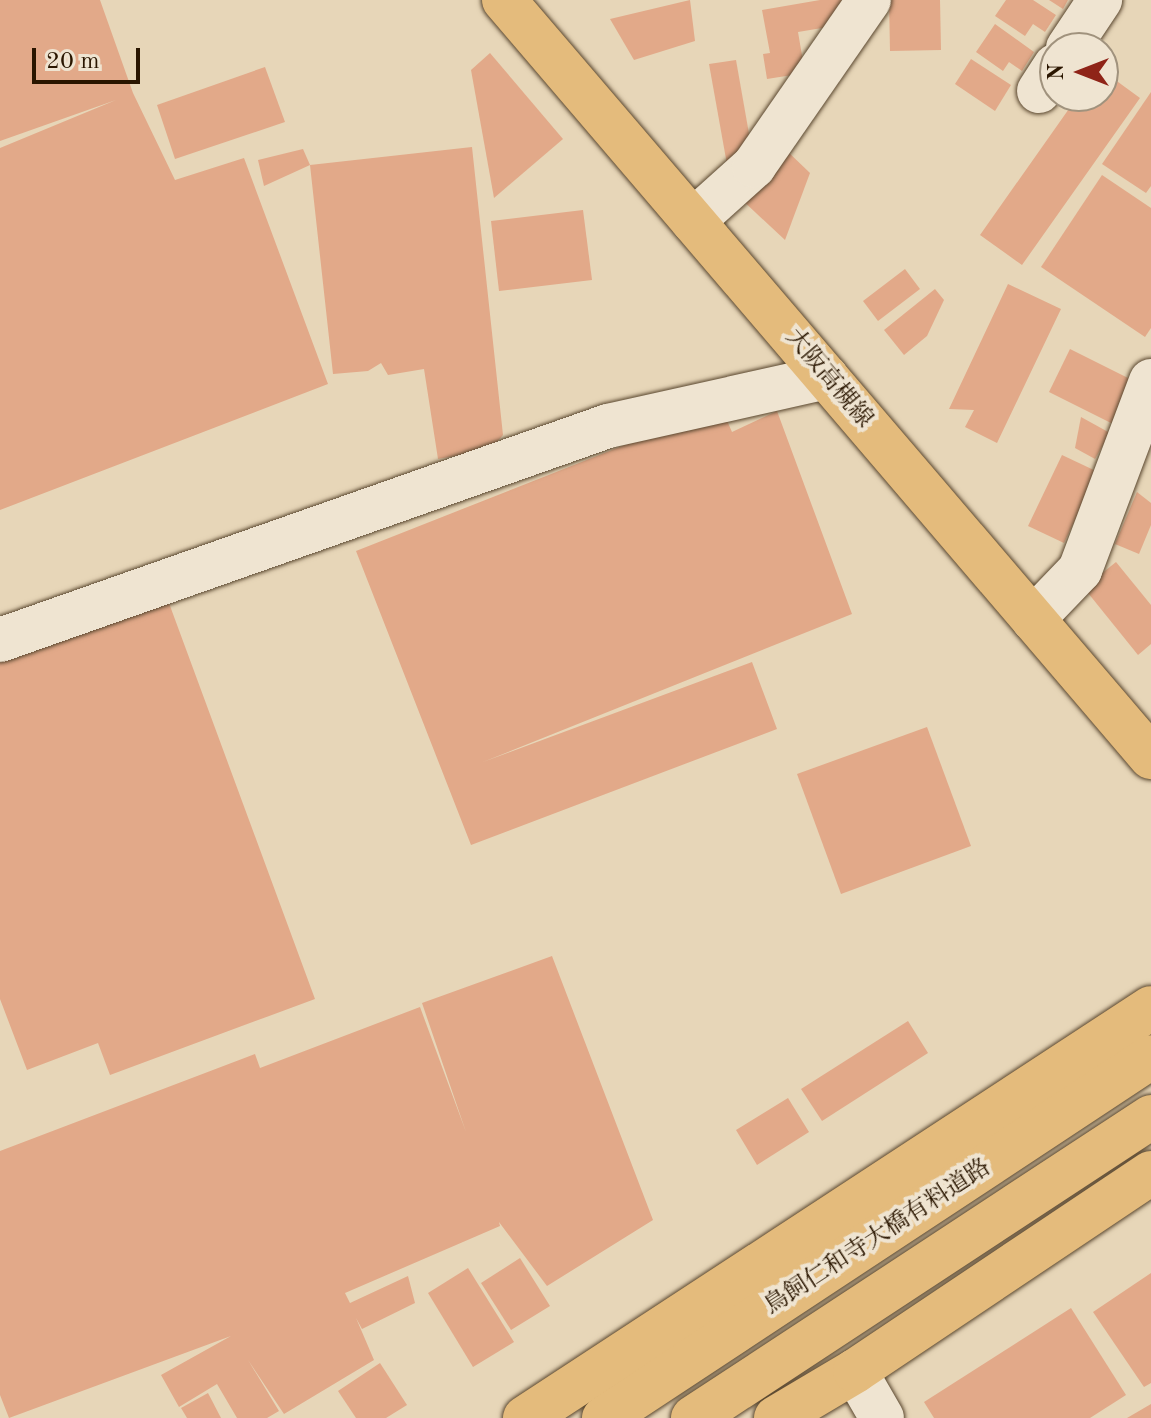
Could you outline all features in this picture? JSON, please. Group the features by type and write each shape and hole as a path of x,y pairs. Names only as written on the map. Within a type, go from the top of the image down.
{"main road":[{"name":"大阪高槻線","path":"504,0 1151,757"},
{"path":"525,1418 1151,1008"},
{"name":"鳥飼仁和寺大橋有料道路","path":"604,1418 1151,1057"},
{"name":"鳥飼仁和寺大橋有料道路","path":"693,1418 1151,1117"},
{"path":"776,1418 855,1371 1151,1173"}],"street":[{"path":"693,221 754,166 869,0"},
{"path":"1079,32 1100,0"},
{"path":"0,640 608,426 827,377"},
{"path":"1033,619 1080,570 1151,381"},
{"path":"855,1371 882,1418"}],"building":[{"path":"0,0 100,0 133,93 175,180 244,158 328,384 0,510 0,148 116,100 0,141"},
{"path":"690,0 695,41 634,60 610,19"},
{"path":"820,0 851,0 840,25 798,32 805,73 767,79 763,54 770,53 762,10"},
{"path":"889,0 940,0 941,50 890,51"},
{"path":"1006,0 1033,0 1056,15 1045,32 1033,24 1025,36 995,16"},
{"path":"1049,0 1068,0 1063,9"},
{"path":"995,24 1034,52 1022,71 1009,62 1003,71 976,52"},
{"path":"490,53 563,139 494,198 471,70"},
{"path":"971,59 1011,85 995,111 955,84"},
{"path":"736,60 751,145 728,170 709,64"},
{"path":"265,67 285,122 175,159 157,105"},
{"path":"1119,83 1140,98 1022,265 980,235 1067,112 1119,112"},
{"path":"1151,92 1151,186 1146,193 1102,164"},
{"path":"472,147 503,435 490,450 438,459 424,369 388,375 381,363 368,371 333,374 310,165"},
{"path":"303,149 310,165 264,186 258,160"},
{"path":"785,149 810,173 785,240 740,198"},
{"path":"1102,175 1151,208 1151,328 1145,337 1041,267"},
{"path":"583,210 592,280 499,291 491,221"},
{"path":"905,269 920,289 878,321 863,301"},
{"path":"1008,284 1061,309 997,443 965,427 974,410 949,409"},
{"path":"935,289 944,300 927,336 904,355 884,330"},
{"path":"1070,349 1134,381 1113,424 1049,392"},
{"path":"721,407 732,432 777,411 852,614 483,762 752,662 777,729 471,845 356,551"},
{"path":"1081,417 1110,433 1095,459 1075,448"},
{"path":"1062,455 1098,472 1064,543 1028,526"},
{"path":"1137,492 1151,503 1151,525 1139,554 1115,544"},
{"path":"1116,562 1151,605 1151,644 1138,655 1084,588"},
{"path":"166,595 315,999 110,1075 98,1043 27,1070 0,999 0,657"},
{"path":"927,727 971,846 841,894 797,774"},
{"path":"552,956 653,1220 547,1286 499,1222 500,1226 345,1293 350,1303 408,1276 415,1303 362,1329 356,1318 374,1360 284,1414 248,1360 279,1411 267,1418 237,1418 217,1384 179,1407 161,1375 231,1336 9,1418 0,1395 0,1151 255,1054 260,1068 420,1007 466,1132 422,1003"},
{"path":"908,1021 928,1053 822,1121 801,1089"},
{"path":"788,1098 809,1132 757,1165 736,1130"},
{"path":"520,1258 550,1306 511,1330 481,1283"},
{"path":"468,1268 514,1342 473,1367 428,1293"},
{"path":"1151,1273 1151,1383 1144,1387 1093,1312"},
{"path":"1071,1308 1126,1395 1090,1418 934,1418 924,1402"},
{"path":"380,1363 407,1405 386,1418 356,1418 338,1391"},
{"path":"208,1393 221,1418 187,1418 181,1408"},
{"path":"1151,1404 1151,1418 1127,1418"}]}
